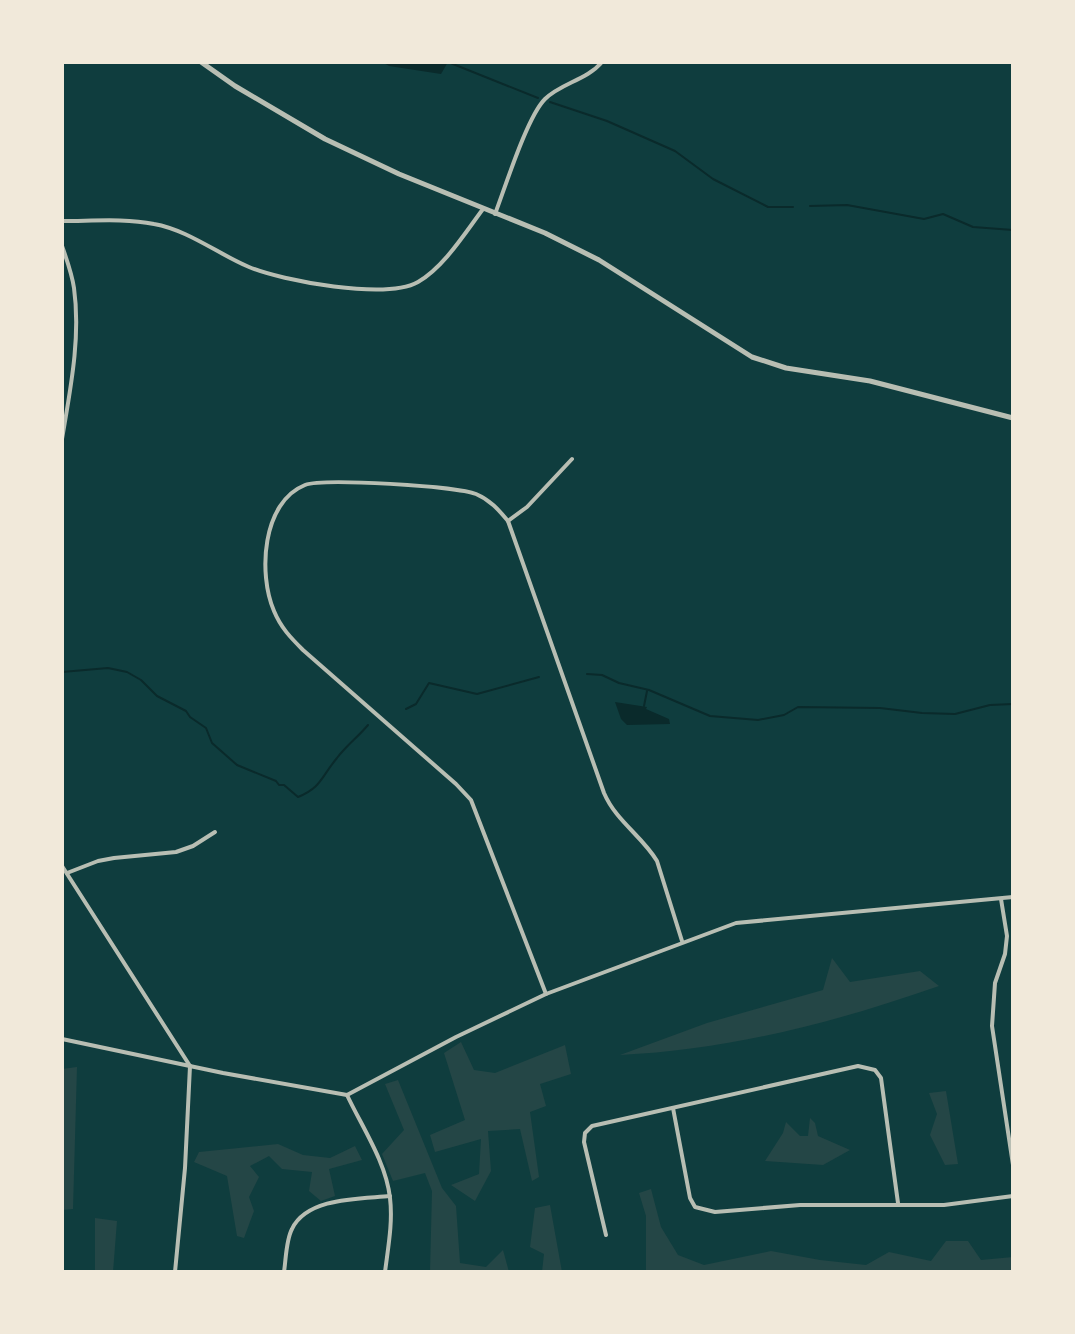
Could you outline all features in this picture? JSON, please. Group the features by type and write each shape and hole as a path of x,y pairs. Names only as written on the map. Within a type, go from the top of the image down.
{"street":[{"path":"201,62 235,86 325,139 545,233 599,260 761,362 870,381 1013,418"},
{"path":"495,214 534,117 544,100 557,89 596,69 602,62"},
{"path":"62,221 155,224 273,276 385,289 404,288 420,281 444,258 483,209"},
{"path":"62,246 74,287 75,324 71,385 62,439"},
{"path":"508,521 527,507 572,459"},
{"path":"546,994 471,800 283,631 272,608 266,566 268,540 277,510 289,493 306,484 332,480 465,490 493,503 508,521 604,793 611,809 657,861 682,941"},
{"path":"67,873 114,858 176,852 193,846 215,832"},
{"path":"62,866 190,1066 185,1168 175,1272"},
{"path":"62,1039 347,1095 546,994 736,923 1013,897"},
{"path":"1000,898 1007,936 1005,954 995,983 992,1026 1013,1165"},
{"path":"606,1235 584,1142 585,1133 601,1122 858,1066 875,1070 881,1078 898,1203"},
{"path":"347,1095 384,1173 390,1196 391,1221 385,1272"},
{"path":"673,1108 690,1198 695,1207 715,1212 800,1205 944,1205 1013,1196"},
{"path":"284,1272 291,1229 301,1217 316,1208 335,1203 390,1196"}],"shaded area":[{"path":"382,62 448,62 441,74 389,66"},
{"path":"615,702 647,707 669,719 670,724 627,725 621,719"},
{"path":"832,958 850,982 920,971 939,986 782,1032 702,1047 620,1055 707,1023 823,990"},
{"path":"461,1042 474,1070 495,1073 565,1045 571,1074 540,1084 546,1106 530,1112 539,1177 532,1181 520,1129 488,1131 491,1171 475,1201 451,1185 479,1174 481,1139 435,1152 430,1135 465,1120 444,1053"},
{"path":"77,1067 73,1209 62,1210 62,1069"},
{"path":"398,1080 442,1188 456,1206 460,1263 486,1267 503,1250 509,1272 430,1272 432,1191 425,1173 393,1181 382,1154 404,1130 385,1084"},
{"path":"946,1091 958,1164 945,1165 930,1135 937,1114 929,1093"},
{"path":"810,1118 815,1123 818,1136 850,1150 823,1165 765,1161 783,1133 786,1122 800,1136 808,1136"},
{"path":"278,1144 303,1155 330,1158 355,1146 362,1160 329,1169 335,1196 321,1201 309,1191 312,1172 282,1169 269,1156 250,1166 259,1177 249,1197 254,1211 244,1238 237,1236 227,1176 194,1162 199,1152"},
{"path":"651,1189 661,1227 678,1255 704,1265 771,1251 866,1265 889,1252 931,1261 946,1241 968,1241 981,1260 1013,1257 1013,1272 646,1272 646,1216 639,1193"},
{"path":"550,1205 562,1272 542,1272 544,1254 530,1247 535,1208"},
{"path":"95,1218 117,1221 113,1272 95,1272"}],"waterway":[{"path":"448,62 538,98"},
{"path":"550,102 607,121 675,151 713,179 768,207 793,207"},
{"path":"810,206 847,205 924,219 943,214 973,227 1013,230"},
{"path":"62,672 108,668 127,672 141,680 157,696 186,711 206,728 212,743 237,765 284,785 298,797 317,785 368,725"},
{"path":"587,674 602,675 619,683 649,690 710,716 758,720 784,715 798,707 880,708 955,714 990,705 1013,704"},
{"path":"406,709 416,704 429,683 477,694 539,677"},
{"path":"644,706 647,691"}]}
